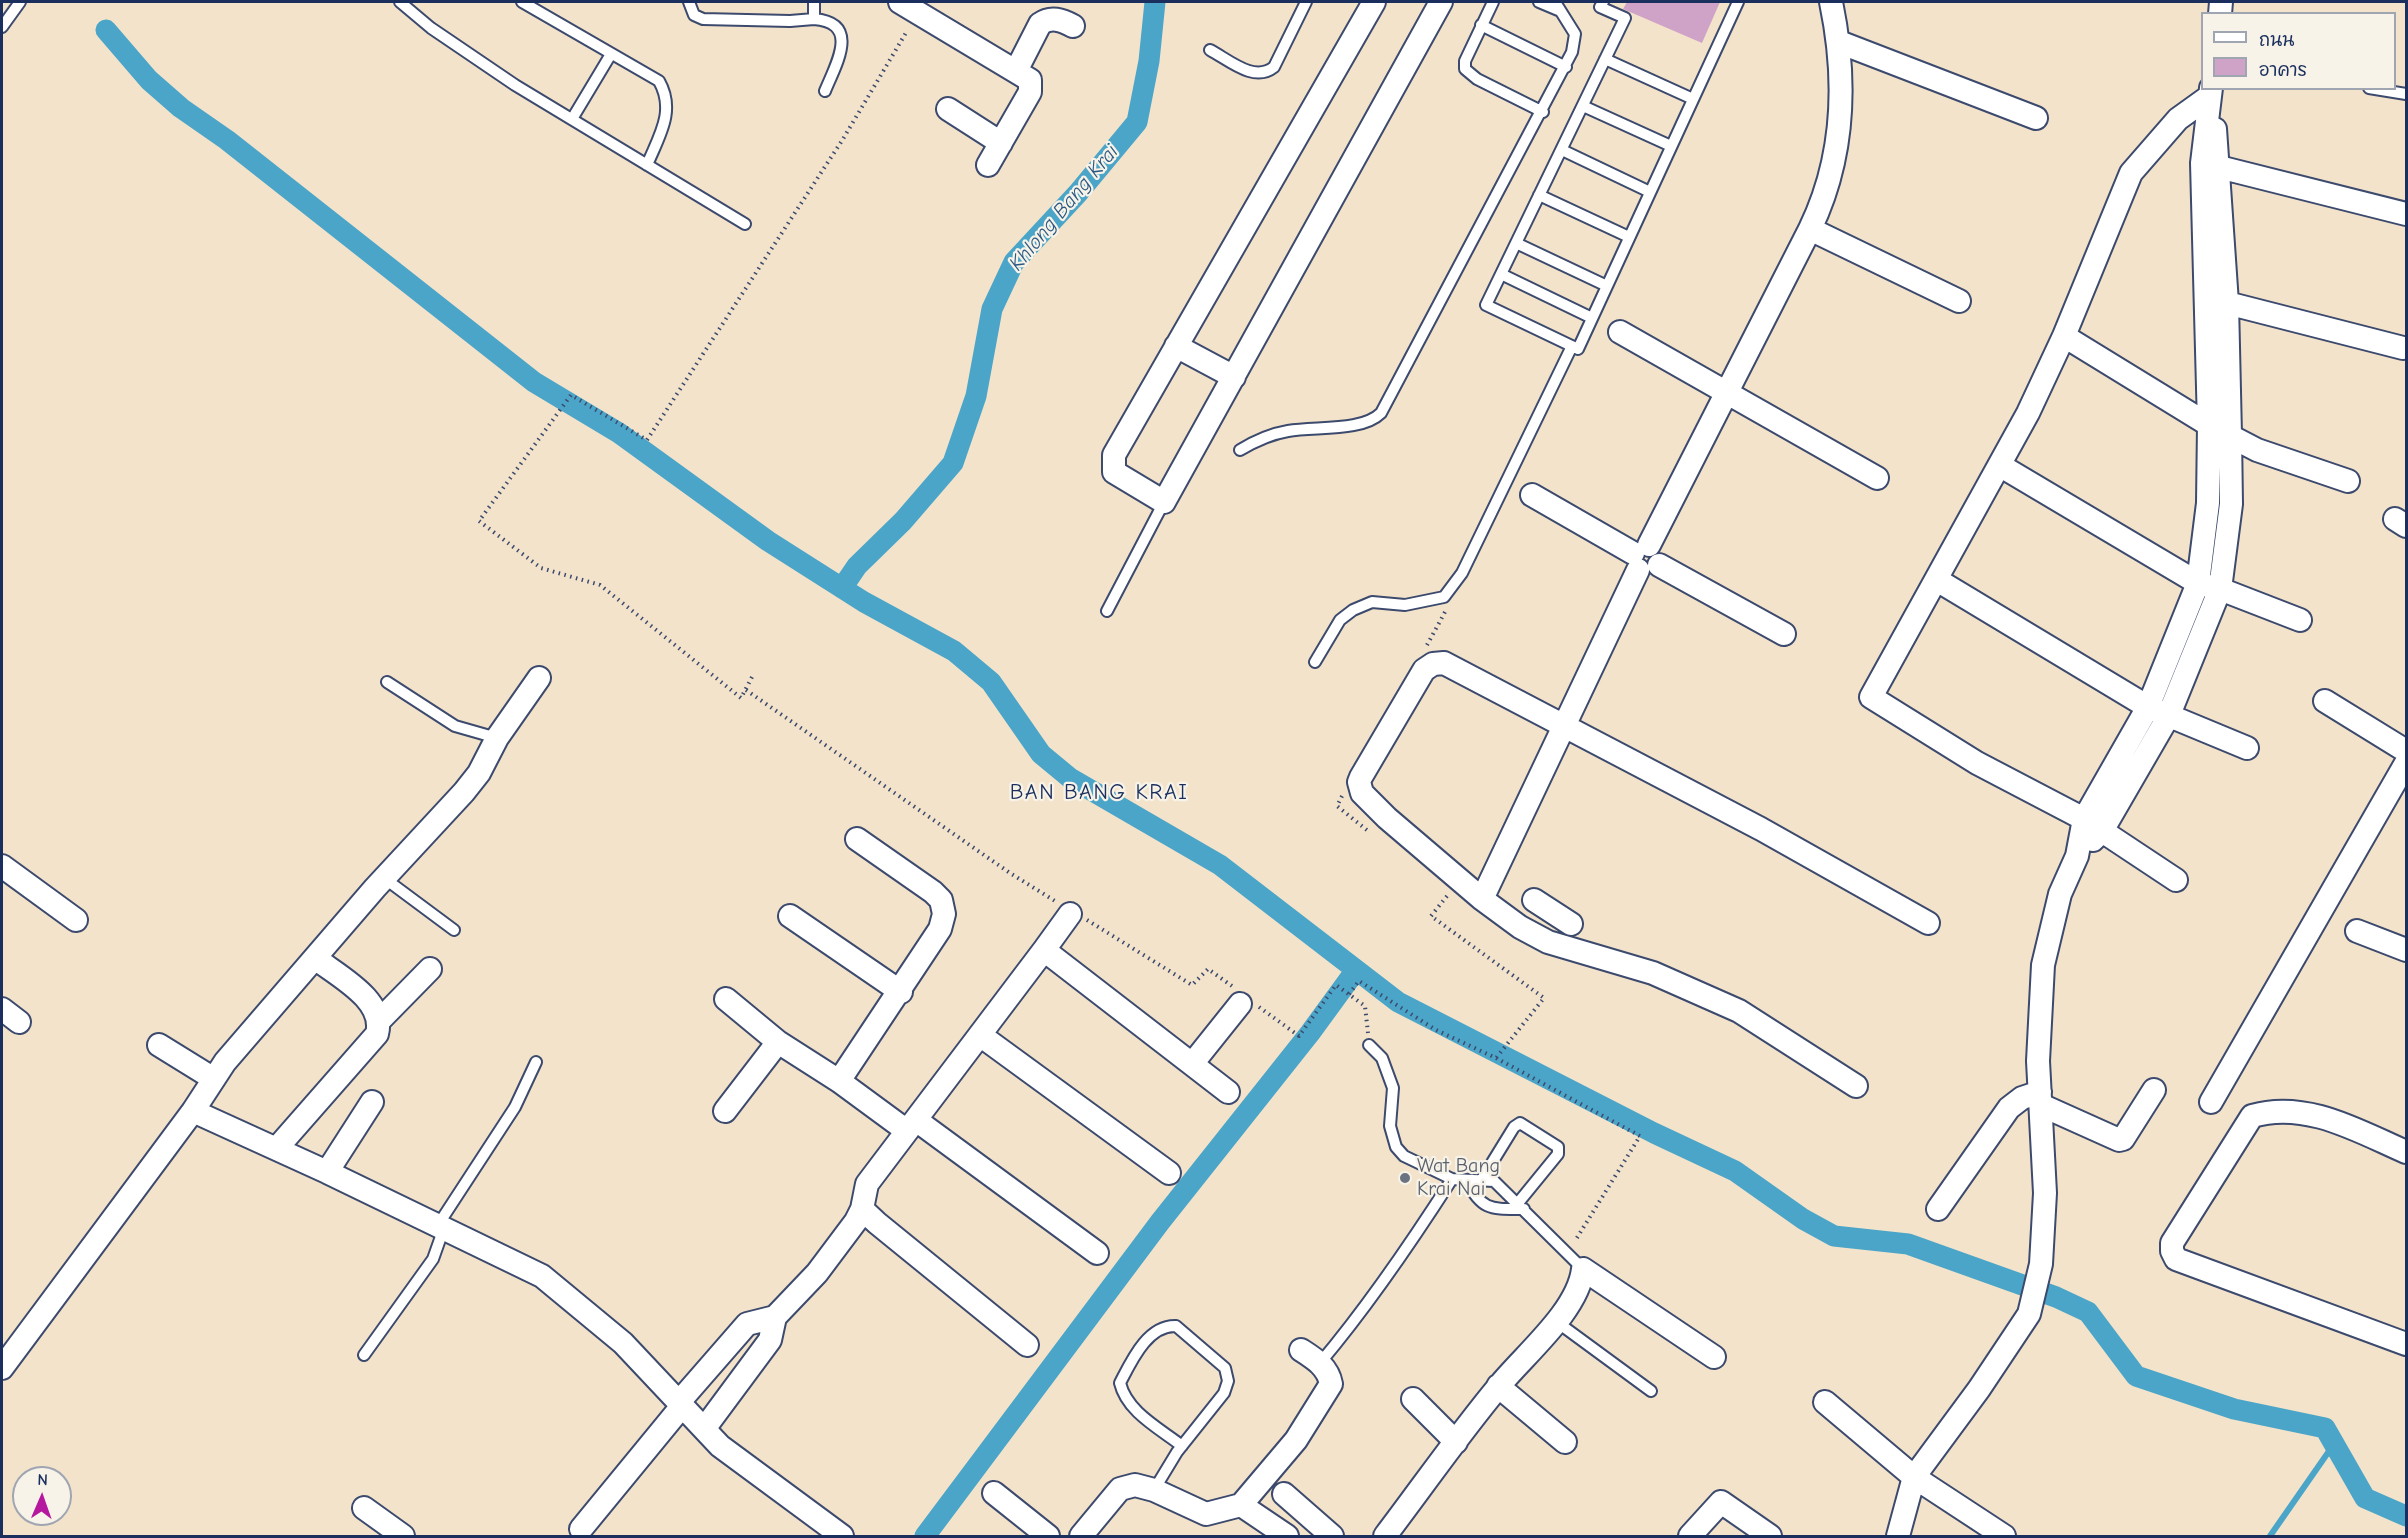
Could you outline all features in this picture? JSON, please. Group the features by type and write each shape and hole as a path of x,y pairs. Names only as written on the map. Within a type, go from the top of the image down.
{"street":[{"path":"1374,2 1114,455 1112,465 1114,472 1164,502 1441,2"},
{"path":"1482,899 1725,392 1810,229 1832,175 1842,103 1839,42 1831,2"},
{"path":"909,7 1016,71 1032,85 988,165"},
{"path":"1016,71 1040,24 1046,20 1057,20 1073,26"},
{"path":"1839,42 2036,118"},
{"path":"1898,1536 1914,1477 1980,1389 2029,1314 2041,1264 2045,1193 2038,1061 2043,965 2060,894 2148,707 2198,583 2208,503 2209,425 2204,303 2211,164 2211,92"},
{"path":"2176,880 2093,825 1977,764 1871,697 2001,466 2064,336 2131,173 2178,119 2211,92"},
{"path":"948,109 1001,143"},
{"path":"2211,164 2406,214"},
{"path":"2093,825 2168,717 2220,589 2231,504 2230,435 2227,303 2211,164"},
{"path":"1810,229 1959,301"},
{"path":"2204,303 2227,303 2403,348"},
{"path":"1620,332 1877,478"},
{"path":"2064,336 2209,425 2257,450 2348,481"},
{"path":"1176,346 1234,377"},
{"path":"2001,466 2198,583 2220,589 2300,620"},
{"path":"1532,495 1784,634"},
{"path":"1937,580 2148,707 2247,748"},
{"path":"1856,1086 1739,1011 1653,974 1565,947 1528,932 1482,899 1362,793 1359,782 1361,777 1424,670 1433,664 1444,663 1761,829 1928,923"},
{"path":"2,1368 193,1110 225,1062 384,878 479,773 496,738 539,678"},
{"path":"2325,701 2406,751"},
{"path":"2211,1102 2406,763"},
{"path":"839,1081 940,929 944,914 942,900 857,839"},
{"path":"2,866 76,920"},
{"path":"1534,900 1574,915 1565,947"},
{"path":"704,1429 770,1340 775,1317 817,1273 862,1209 867,1184 1044,950 1070,912"},
{"path":"790,916 900,992"},
{"path":"2357,931 2406,950"},
{"path":"1044,950 1228,1092"},
{"path":"278,1148 377,1034 379,1021 371,1003 315,958"},
{"path":"379,1021 430,969"},
{"path":"726,999 778,1042 911,1125 1097,1253"},
{"path":"1192,1064 1243,999"},
{"path":"980,1035 1169,1173"},
{"path":"725,1111 778,1042"},
{"path":"159,1045 214,1079"},
{"path":"1938,1209 2009,1108 2022,1098 2040,1099 2119,1140 2123,1139 2154,1090"},
{"path":"327,1172 372,1102"},
{"path":"193,1110 278,1148 542,1276 623,1343 720,1446 814,1528 842,1536"},
{"path":"2406,1152 2331,1119 2306,1112 2267,1112 2252,1116 2172,1243 2172,1251 2176,1259 2406,1344"},
{"path":"862,1209 1027,1344"},
{"path":"1385,1536 1498,1386 1557,1322 1582,1281 1575,1262"},
{"path":"1575,1262 1714,1357"},
{"path":"581,1529 747,1324 775,1317"},
{"path":"1081,1536 1120,1489 1135,1485 1154,1490 1206,1514 1241,1505 1296,1440 1327,1394 1331,1384 1330,1374 1320,1363 1300,1350"},
{"path":"1498,1386 1565,1442"},
{"path":"1413,1399 1456,1442"},
{"path":"1825,1402 1914,1477 2004,1536"},
{"path":"994,1493 1048,1536"},
{"path":"1284,1494 1332,1536"},
{"path":"1690,1536 1721,1502 1729,1505 1770,1536"},
{"path":"1241,1505 1287,1536"},
{"path":"364,1508 404,1536"}],"lane":[{"path":"2,27 20,2"},
{"path":"400,2 431,28 515,85 745,224"},
{"path":"522,2 659,81 664,92 667,118 647,165"},
{"path":"689,2 694,15 703,19 790,21 814,19 833,24 840,31 843,40 825,91"},
{"path":"814,2 814,19"},
{"path":"1210,50 1250,72 1267,72 1274,67 1306,2"},
{"path":"1492,2 1465,61 1465,69 1477,79 1543,112"},
{"path":"1240,450 1261,439 1285,431 1365,425 1382,413 1543,112 1572,52 1575,34 1557,6 1539,2"},
{"path":"1603,2 1600,7 1625,18 1486,305 1578,349 1738,2"},
{"path":"1481,26 1566,67"},
{"path":"572,119 611,54"},
{"path":"1605,59 1693,99"},
{"path":"2381,90 2406,94"},
{"path":"1583,106 1671,146"},
{"path":"1562,150 1650,192"},
{"path":"1539,195 1629,237"},
{"path":"1516,243 1607,286"},
{"path":"1501,274 1592,318"},
{"path":"1315,662 1340,620 1353,610 1372,602 1405,605 1444,597 1462,573 1572,346"},
{"path":"1107,611 1164,502"},
{"path":"387,682 455,726 496,738"},
{"path":"384,878 454,930"},
{"path":"1369,1045 1382,1058 1393,1088 1390,1126 1396,1146 1414,1162 1452,1179 1494,1181 1575,1262"},
{"path":"364,1355 433,1259 441,1227 515,1107 536,1062"},
{"path":"1466,1180 1475,1198 1484,1206 1496,1209 1521,1206 1558,1154 1558,1147 1520,1123 1514,1127 1482,1179"},
{"path":"1320,1363 1354,1323 1402,1258 1452,1179"},
{"path":"1557,1322 1651,1391"},
{"path":"1154,1490 1182,1446 1224,1393 1228,1381 1225,1368 1176,1326 1169,1326 1159,1331 1135,1353 1120,1383 1123,1397 1182,1446"}],"path":[{"path":"752,677 741,699 600,585 541,568 480,521 571,395 647,440 843,139 909,7"},
{"path":"1423,652 1446,611"},
{"path":"746,690 1010,873 1192,985 1208,969 1243,999 1299,1036 1336,985 1365,1006 1369,1045"},
{"path":"1348,786 1337,806 1374,836"},
{"path":"1439,888 1448,895 1431,916 1544,998 1496,1058"},
{"path":"1349,994 1359,981 1436,1030 1496,1058 1640,1136 1575,1262"}],"building":[{"path":"1627,2 1720,2 1702,43 1623,9"}],"waterway":[{"name":"Khlong Bang Krai","path":"842,588 857,566 903,521 953,463 976,396 992,309 1014,262 1078,193 1137,122 1149,61 1155,2"},
{"path":"106,30 149,80 181,108 227,140 534,382 619,433 768,541 864,602 954,651 991,682 1041,754 1070,778 1220,865 1398,1002 1654,1133 1735,1171 1803,1219 1834,1236 1908,1244 2056,1297 2088,1312 2136,1376 2234,1409 2325,1428 2365,1498 2406,1516"},
{"path":"925,1536 1160,1222 1310,1033 1356,970"},
{"path":"2270,1536 2334,1444"}],"place":[{"name":"Wat Bang Krai Nai","path":"1405,1178"}],"district":[{"name":"BAN BANG KRAI","path":"1099,793"}]}
